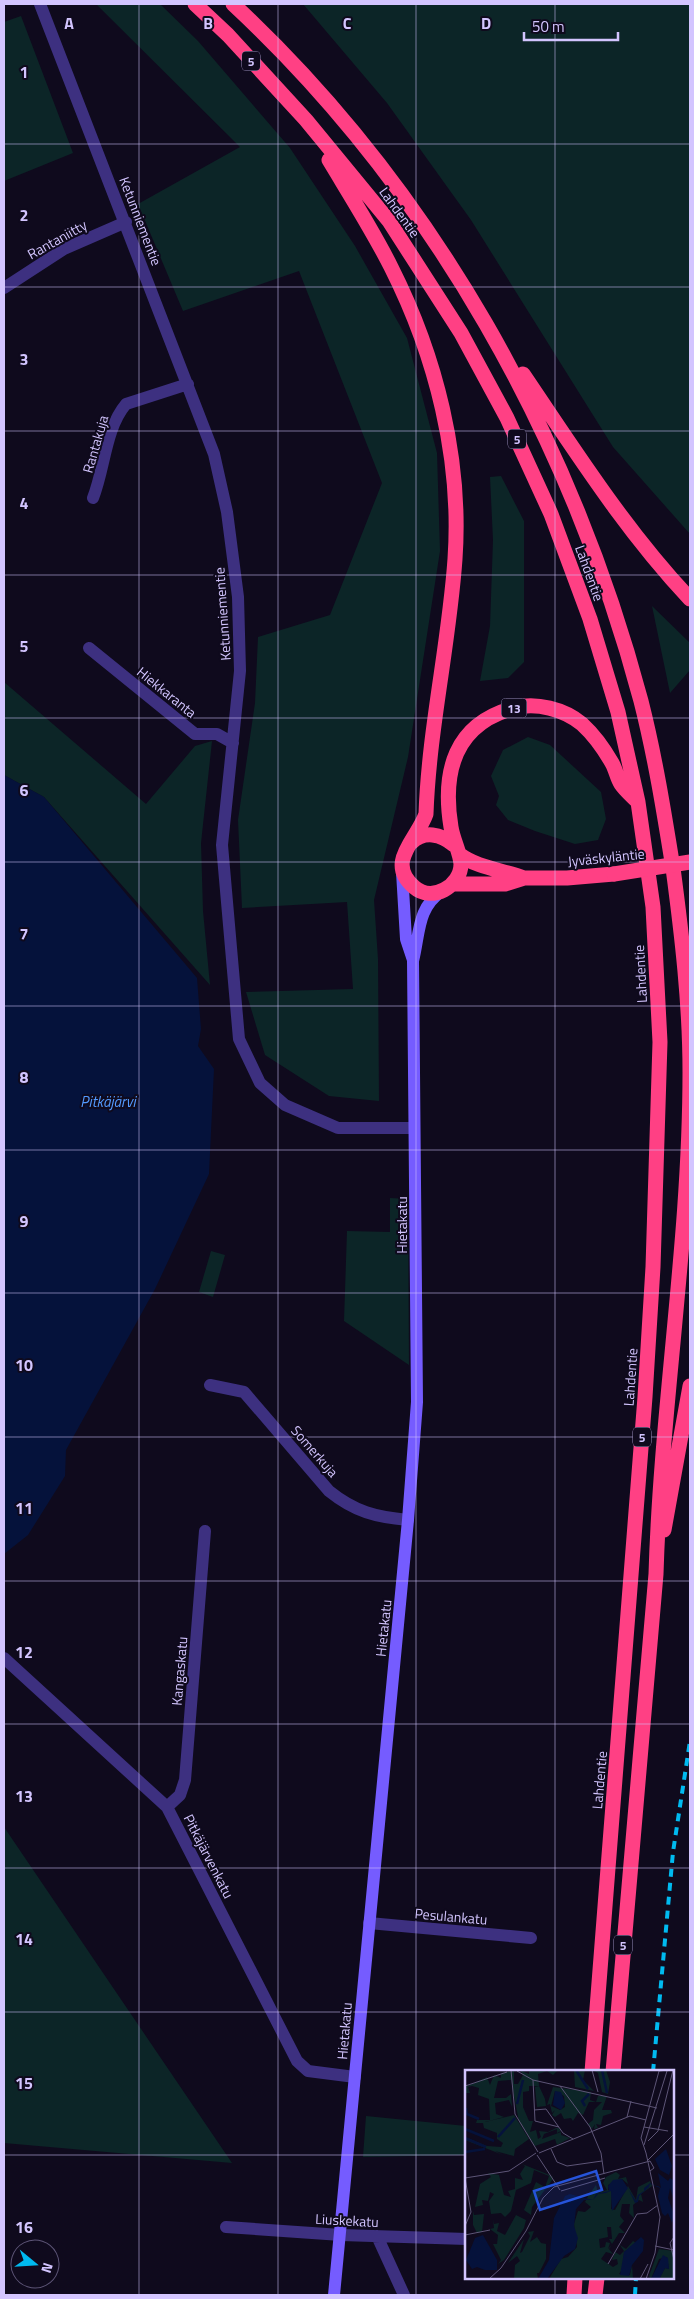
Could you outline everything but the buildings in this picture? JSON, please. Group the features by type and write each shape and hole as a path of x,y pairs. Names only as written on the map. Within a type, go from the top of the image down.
{"highway":[{"name":"Lahdentie","path":"195,4 228,35 306,120 389,221 461,334 507,418 551,514 590,619 618,712 638,802 653,907 660,1042 654,1267 644,1417 592,2070"},
{"name":"Lahdentie","path":"233,4 331,104 408,200 485,319 539,423 575,506 616,618 642,704 663,803 681,926 689,1010 690,1074 687,1156 674,1340 658,1504 656,1574 613,2070"},
{"path":"306,120 391,266 406,298 438,386 450,448 456,513 452,586 432,734 426,814 422,826 407,846 402,856 402,869 407,881 417,890 429,893 447,888 458,875 461,865 457,849 446,838 430,834 415,839 407,846"},
{"path":"485,319 588,473 654,560 690,599"},
{"name":"13","path":"457,849 447,784 457,750 478,725 490,717 521,706 552,709 581,723 602,746 621,784 638,802"},
{"name":"Jyväskyläntie","path":"457,849 475,864 505,871 524,878"},
{"name":"Jyväskyläntie","path":"447,888 505,884 524,878 567,878 614,874 690,862"},
{"path":"656,1574 690,1386"},
{"path":"574,2295 575,2279"},
{"path":"595,2295 596,2279"}],"street":[{"name":"Ketunniementie","path":"40,4 126,222 214,454 227,512 238,597 240,671 226,794 223,855 239,1039 260,1084 285,1105 338,1128 414,1128"},
{"name":"Rantaniitty","path":"4,288 64,249 126,222"},
{"name":"Rantakuja","path":"93,498 100,482 115,422 126,404 188,384"},
{"name":"Hiekkaranta","path":"89,648 195,734 217,734 233,743"},
{"name":"Hietakatu","path":"402,869 406,939 413,960"},
{"name":"Hietakatu","path":"334,2295 408,1520 417,1402 413,960 424,910 430,900 447,888"},
{"name":"Somerkuja","path":"210,1385 244,1392 329,1491 344,1503 371,1515 408,1520"},
{"name":"Kangaskatu","path":"167,1806 180,1795 185,1780 205,1531"},
{"name":"Pitkäjärvenkatu","path":"4,1658 167,1806 296,2061 308,2071 355,2077"},
{"name":"Pesulankatu","path":"369,1923 531,1938"},
{"name":"Liuskekatu","path":"226,2227 341,2235 465,2240"},
{"path":"376,2236 404,2295"}],"green space":[{"path":"96,4 160,4 198,41 290,148 355,246 407,338 437,453 440,551 408,757 374,900 378,959 379,1101 329,1096 265,1055 246,992 353,989 347,902 242,908 238,820 255,703 258,637 330,615 382,483 299,271 183,311 138,204 240,147"},
{"path":"303,4 690,4 690,534 613,447 471,220 387,103"},
{"path":"21,16 73,153 4,181 4,22"},
{"path":"501,476 524,521 524,662 508,678 480,681 490,626 493,540 490,477"},
{"path":"652,606 690,643 690,670 670,693"},
{"path":"4,682 146,804 195,746 212,741 201,843 203,911 210,985 44,797 4,775"},
{"path":"528,737 550,745 601,792 606,819 598,840 575,844 535,831 508,820 496,805 499,796 491,776 503,750"},
{"path":"390,1198 408,1199 409,1365 344,1321 347,1231 390,1232"},
{"path":"211,1251 225,1255 213,1297 199,1292"},
{"path":"4,1827 232,2163 4,2143"},
{"path":"366,2116 465,2126 465,2155 363,2157"}],"water":[{"name":"Pitkäjärvi","path":"4,775 44,797 197,978 201,1029 198,1046 214,1069 209,1174 155,1289 66,1450 65,1476 28,1535 4,1554"}],"railway":[{"path":"653,2070 673,1852 690,1741"},
{"path":"635,2295 636,2279"}]}
